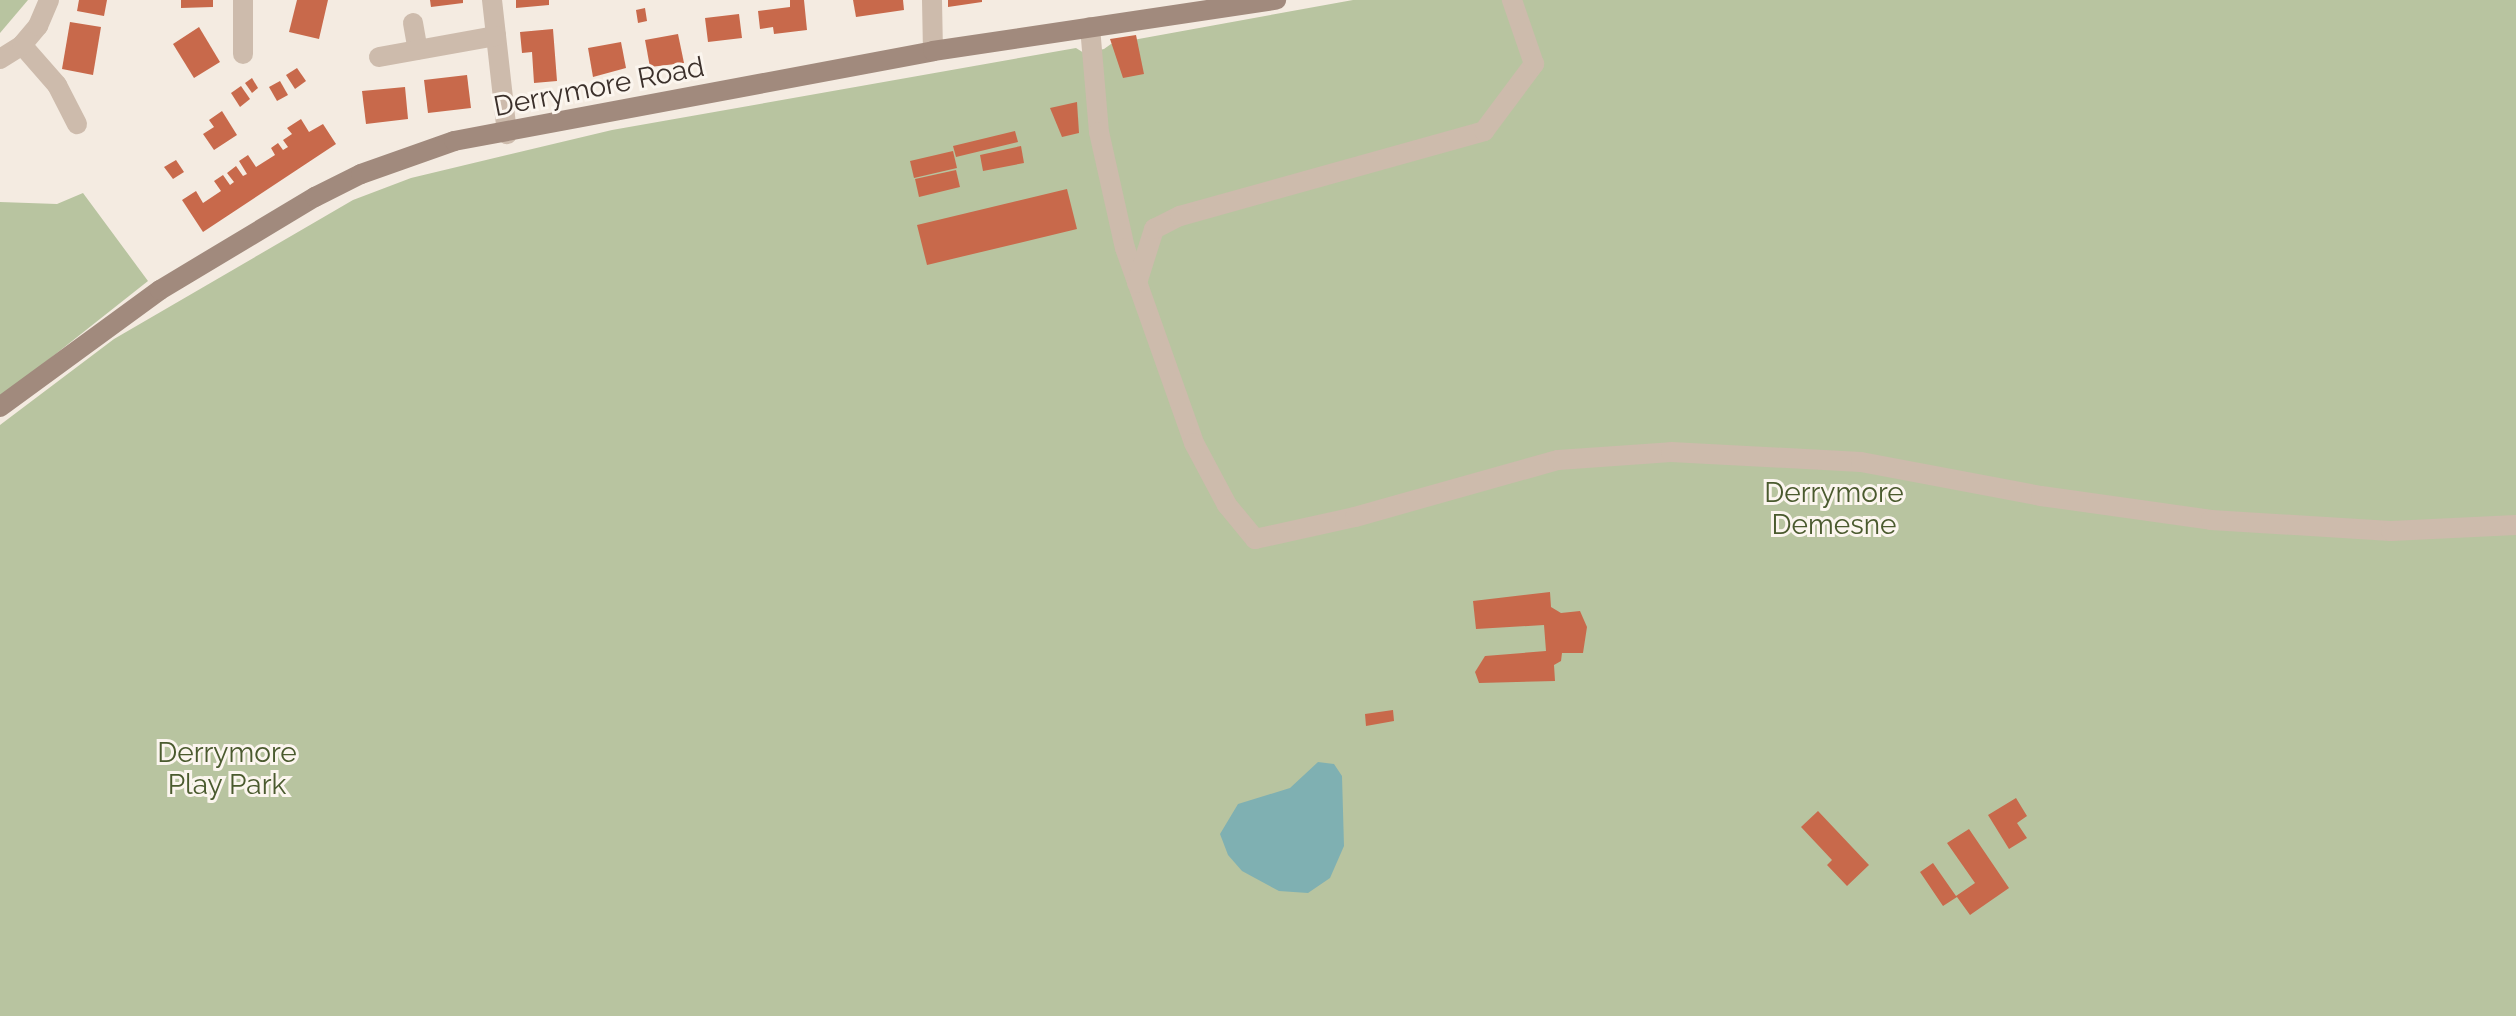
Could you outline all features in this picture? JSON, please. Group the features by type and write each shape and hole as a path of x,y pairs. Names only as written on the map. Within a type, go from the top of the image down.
{"main road":[{"name":"Derrymore Road","path":"0,407 160,290 315,197 361,174 454,141 507,134 933,51 1276,0"}],"street":[{"path":"0,59 22,45 38,26 49,0"},
{"path":"243,0 243,54"},
{"path":"492,0 507,134"},
{"path":"932,0 933,51"},
{"path":"1137,283 1154,229 1180,216 1484,131 1534,64 1512,0"},
{"path":"413,23 418,50"},
{"path":"1090,27 1099,132 1137,283 1194,443 1227,505 1255,539 1355,517 1558,460 1671,452 1861,462 2211,520 2364,531 2516,525"},
{"path":"379,57 496,36"},
{"path":"22,45 57,85 77,124"}],"green space":[{"path":"0,0 28,0 0,33"},
{"name":"Derrymore Demesne","path":"1353,0 2516,0 2516,1016 0,1016 0,425 114,339 353,200 411,178 612,130 1076,48 1084,53 1104,49 1111,44"},
{"path":"83,193 148,281 0,398 0,202 57,204"}],"water":[{"path":"1318,762 1334,764 1342,776 1344,846 1330,878 1308,893 1279,891 1242,871 1228,855 1220,834 1238,804 1290,788"}],"building":[{"path":"79,0 107,0 104,16 77,11"},
{"path":"181,0 213,0 213,7 181,8"},
{"path":"297,0 328,0 319,39 289,32"},
{"path":"430,0 463,0 463,3 431,7"},
{"path":"516,0 549,0 549,5 516,8"},
{"path":"790,0 804,0 807,30 774,34 773,27 760,29 758,11 790,7"},
{"path":"853,0 903,0 904,10 856,17"},
{"path":"948,0 982,0 982,2 948,7"},
{"path":"645,8 647,21 638,23 636,10"},
{"path":"739,14 742,38 708,42 705,18"},
{"path":"70,22 101,27 93,75 62,69"},
{"path":"199,27 220,62 194,78 173,44"},
{"path":"553,29 557,81 534,83 532,52 522,53 520,32"},
{"path":"678,34 684,63 650,67 645,40"},
{"path":"1136,35 1144,74 1123,78 1110,39"},
{"path":"621,42 626,68 593,77 588,48"},
{"path":"297,68 306,81 295,89 286,75"},
{"path":"467,75 471,108 428,113 424,80"},
{"path":"252,78 258,88 252,93 245,83"},
{"path":"280,81 288,95 277,101 269,87"},
{"path":"241,86 250,99 240,107 231,93"},
{"path":"405,87 408,119 366,124 362,91"},
{"path":"1077,102 1079,133 1062,137 1050,108"},
{"path":"222,111 237,135 214,150 203,134 214,127 209,120"},
{"path":"301,119 309,132 323,124 336,144 203,232 182,200 196,191 203,203 221,191 214,181 223,175 230,185 234,182 227,173 236,166 243,176 247,174 239,161 248,155 256,167 275,155 271,148 278,143 283,150 288,147 283,140 292,134 287,128"},
{"path":"1015,131 1018,142 956,157 953,146"},
{"path":"1021,146 1024,163 983,171 980,155"},
{"path":"953,151 957,168 914,178 910,161"},
{"path":"176,160 184,172 173,179 164,167"},
{"path":"956,170 960,187 919,197 915,179"},
{"path":"1067,189 1077,229 927,265 917,225"},
{"path":"1550,592 1551,607 1561,613 1580,611 1587,627 1583,653 1562,653 1561,661 1554,665 1555,681 1479,683 1475,672 1485,656 1546,651 1544,625 1476,629 1473,601"},
{"path":"1393,710 1394,721 1366,726 1365,714"},
{"path":"2016,798 2027,816 2017,823 2027,838 2009,849 1988,815"},
{"path":"1818,811 1869,865 1847,886 1827,865 1832,860 1801,827"},
{"path":"1969,829 2009,888 1970,915 1957,897 1943,906 1920,872 1933,863 1956,896 1975,883 1947,843"}],"park label":[{"name":"Derrymore Play Park","path":"227,769"}]}
